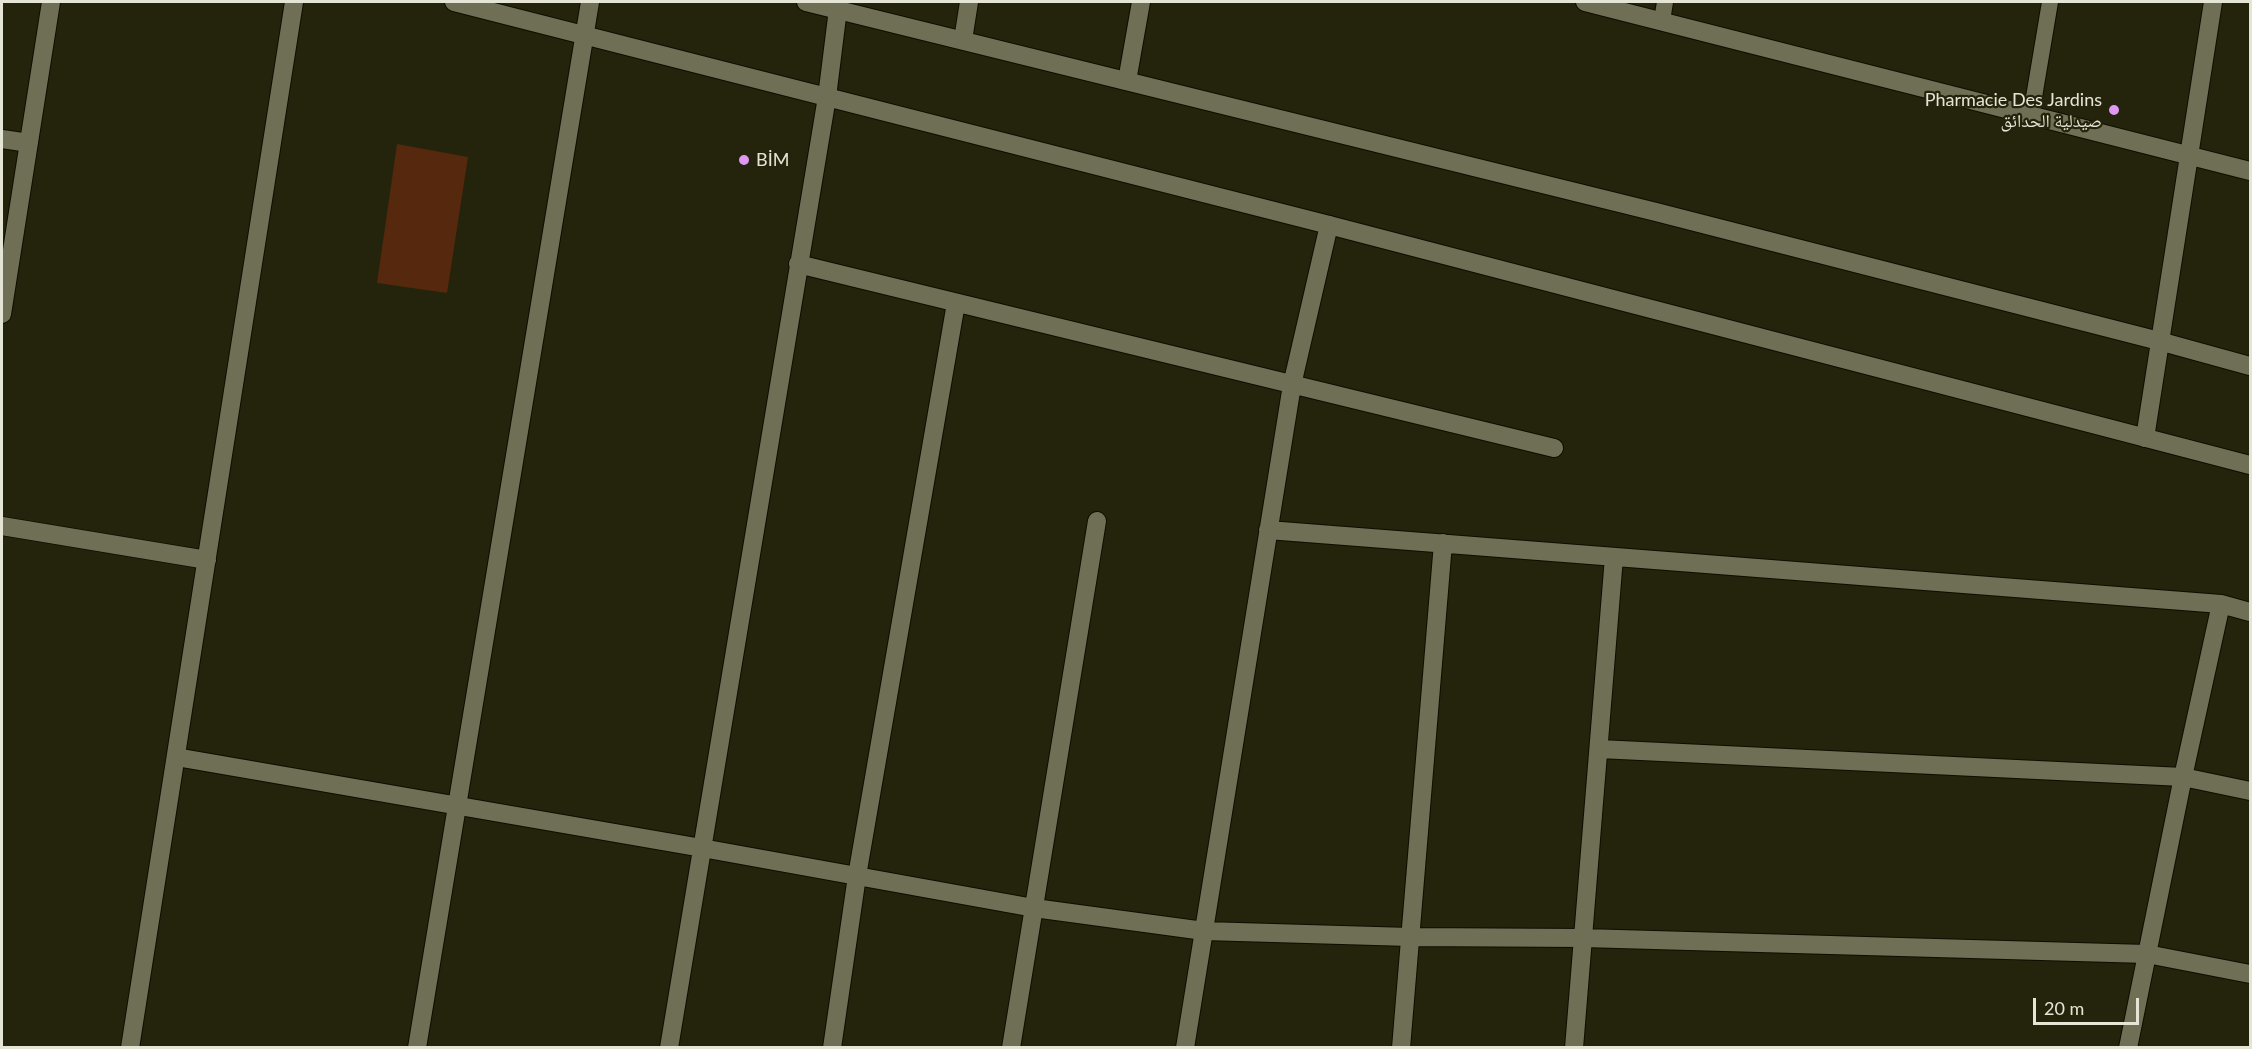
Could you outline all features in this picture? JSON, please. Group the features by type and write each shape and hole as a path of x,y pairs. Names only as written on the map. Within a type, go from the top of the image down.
{"street":[{"path":"2,314 51,2"},
{"path":"130,1047 294,2"},
{"path":"454,2 1329,225 2250,465"},
{"path":"417,1047 590,2"},
{"path":"806,2 1656,212 2250,366"},
{"path":"963,40 969,2"},
{"path":"1127,81 1140,2"},
{"path":"1585,2 2250,171"},
{"path":"2145,438 2187,155 2213,2"},
{"path":"669,1047 827,97 838,9"},
{"path":"2,139 29,143"},
{"path":"1185,1047 1292,385 1329,225"},
{"path":"798,264 1554,448"},
{"path":"832,1047 857,876 956,303"},
{"path":"1011,1047 1097,521"},
{"path":"2,526 207,560"},
{"path":"1268,530 2222,604 2250,612"},
{"path":"1401,1047 1443,543"},
{"path":"1574,1047 1614,557"},
{"path":"2128,1047 2182,777 2222,604"},
{"path":"1599,749 2182,777 2250,792"},
{"path":"176,757 1034,908 1204,931 1410,937 1583,938 2147,954 2250,974"}],"lane":[{"path":"1662,21 1665,2"},
{"path":"2031,115 2050,2"}],"shaded area":[{"path":"397,144 468,157 447,293 377,283"}],"place":[{"name":"Pharmacie Des Jardins صيدلية الحدائق","path":"2114,110"},
{"name":"BİM","path":"744,160"}]}
